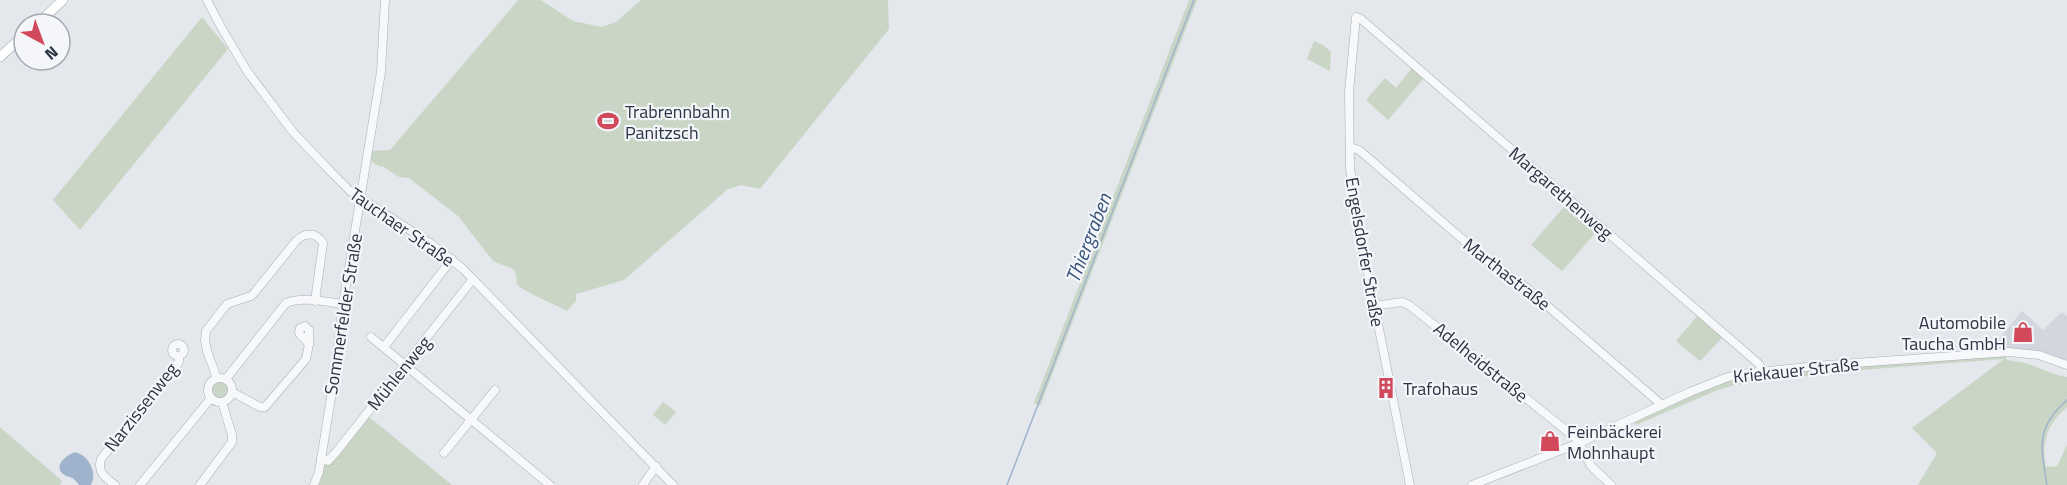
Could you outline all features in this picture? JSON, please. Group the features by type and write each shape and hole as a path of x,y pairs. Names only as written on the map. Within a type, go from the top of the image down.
{"main road":[{"path":"50,12 63,0"},
{"path":"0,57 12,46"}],"street":[{"name":"Tauchaer Straße","path":"207,0 247,71 287,123 341,182 360,198 452,260 473,279 673,485"},
{"name":"Sommerfelder Straße","path":"314,485 321,459 343,304 381,72 385,0"},
{"name":"Engelsdorfer Straße","path":"1356,17 1349,92 1350,168 1357,218 1410,485"},
{"name":"Margarethenweg","path":"1356,17 1759,364 1763,371"},
{"name":"Marthastraße","path":"1350,147 1359,150 1503,275 1522,284 1662,405"},
{"path":"217,378 205,340 206,332 227,304 255,292 296,241 309,234 316,236 323,243 315,301"},
{"path":"384,347 452,260"},
{"name":"Mühlenweg","path":"321,459 328,461 337,451 473,279"},
{"path":"226,379 286,303 295,300 343,304"},
{"name":"Adelheidstraße","path":"1374,306 1402,302 1409,305 1579,443"},
{"path":"371,337 550,485"},
{"path":"232,392 260,407 265,407 306,359 309,344"},
{"name":"Kriekauer Straße","path":"1472,485 1579,443 1728,377 1763,371 2009,352 2039,355 2067,365"},
{"name":"Narzissenweg","path":"114,485 102,476 99,466 100,459 179,362 179,356"},
{"path":"211,398 208,387 212,380 226,379 232,386 232,392 222,402"},
{"path":"444,453 495,390"},
{"path":"211,398 222,402"},
{"path":"140,485 211,398"},
{"path":"200,485 232,442 222,402"},
{"path":"1579,443 1591,466 1611,485"},
{"path":"643,485 656,466"}],"shaded area":[{"path":"2022,311 2043,330 2062,312 2067,316 2067,363 2026,350 1989,351"}],"green space":[{"name":"Trabrennbahn Panitzsch","path":"518,0 541,0 573,21 602,27 616,22 641,0 888,0 889,29 760,189 741,185 728,189 624,280 576,294 576,301 567,311 517,285 513,269 493,261 458,216 409,178 399,177 370,161 371,151 390,150"},
{"path":"1189,0 1197,0 1040,406 1034,403"},
{"path":"202,17 228,49 80,230 53,200"},
{"path":"1314,41 1331,52 1330,71 1307,59"},
{"path":"1412,68 1424,78 1388,120 1366,100 1385,78 1396,88"},
{"path":"1568,202 1599,229 1562,271 1531,245"},
{"path":"1698,315 1723,337 1700,361 1676,341"},
{"path":"2006,354 2008,360 2025,363 2067,377 2067,407 2050,427 2044,449 2046,467 2057,466 2067,445 2067,485 1918,485 1937,453 1912,428 2004,359 1847,371 1735,385 1636,425 1634,420 1710,386 1745,375"},
{"path":"220,381 226,384 229,390 226,396 220,399 214,396 211,390 214,384"},
{"path":"663,402 676,412 665,425 653,415"},
{"path":"368,416 452,485 317,485 323,467 330,462"},
{"path":"0,427 62,481 60,485 0,485"}],"water":[{"path":"75,452 88,460 93,475 91,485 79,485 74,479 60,471 62,461"}],"waterway":[{"name":"Thiergraben","path":"1007,485 1194,0"},
{"path":"2047,485 2042,449 2045,429 2057,410 2067,400"}],"place":[{"name":"Trabrennbahn Panitzsch","path":"608,121"},
{"name":"Automobile Taucha GmbH","path":"2023,332"},
{"name":"Trafohaus","path":"1386,388"},
{"name":"Feinbäckerei Mohnhaupt","path":"1550,441"}]}
